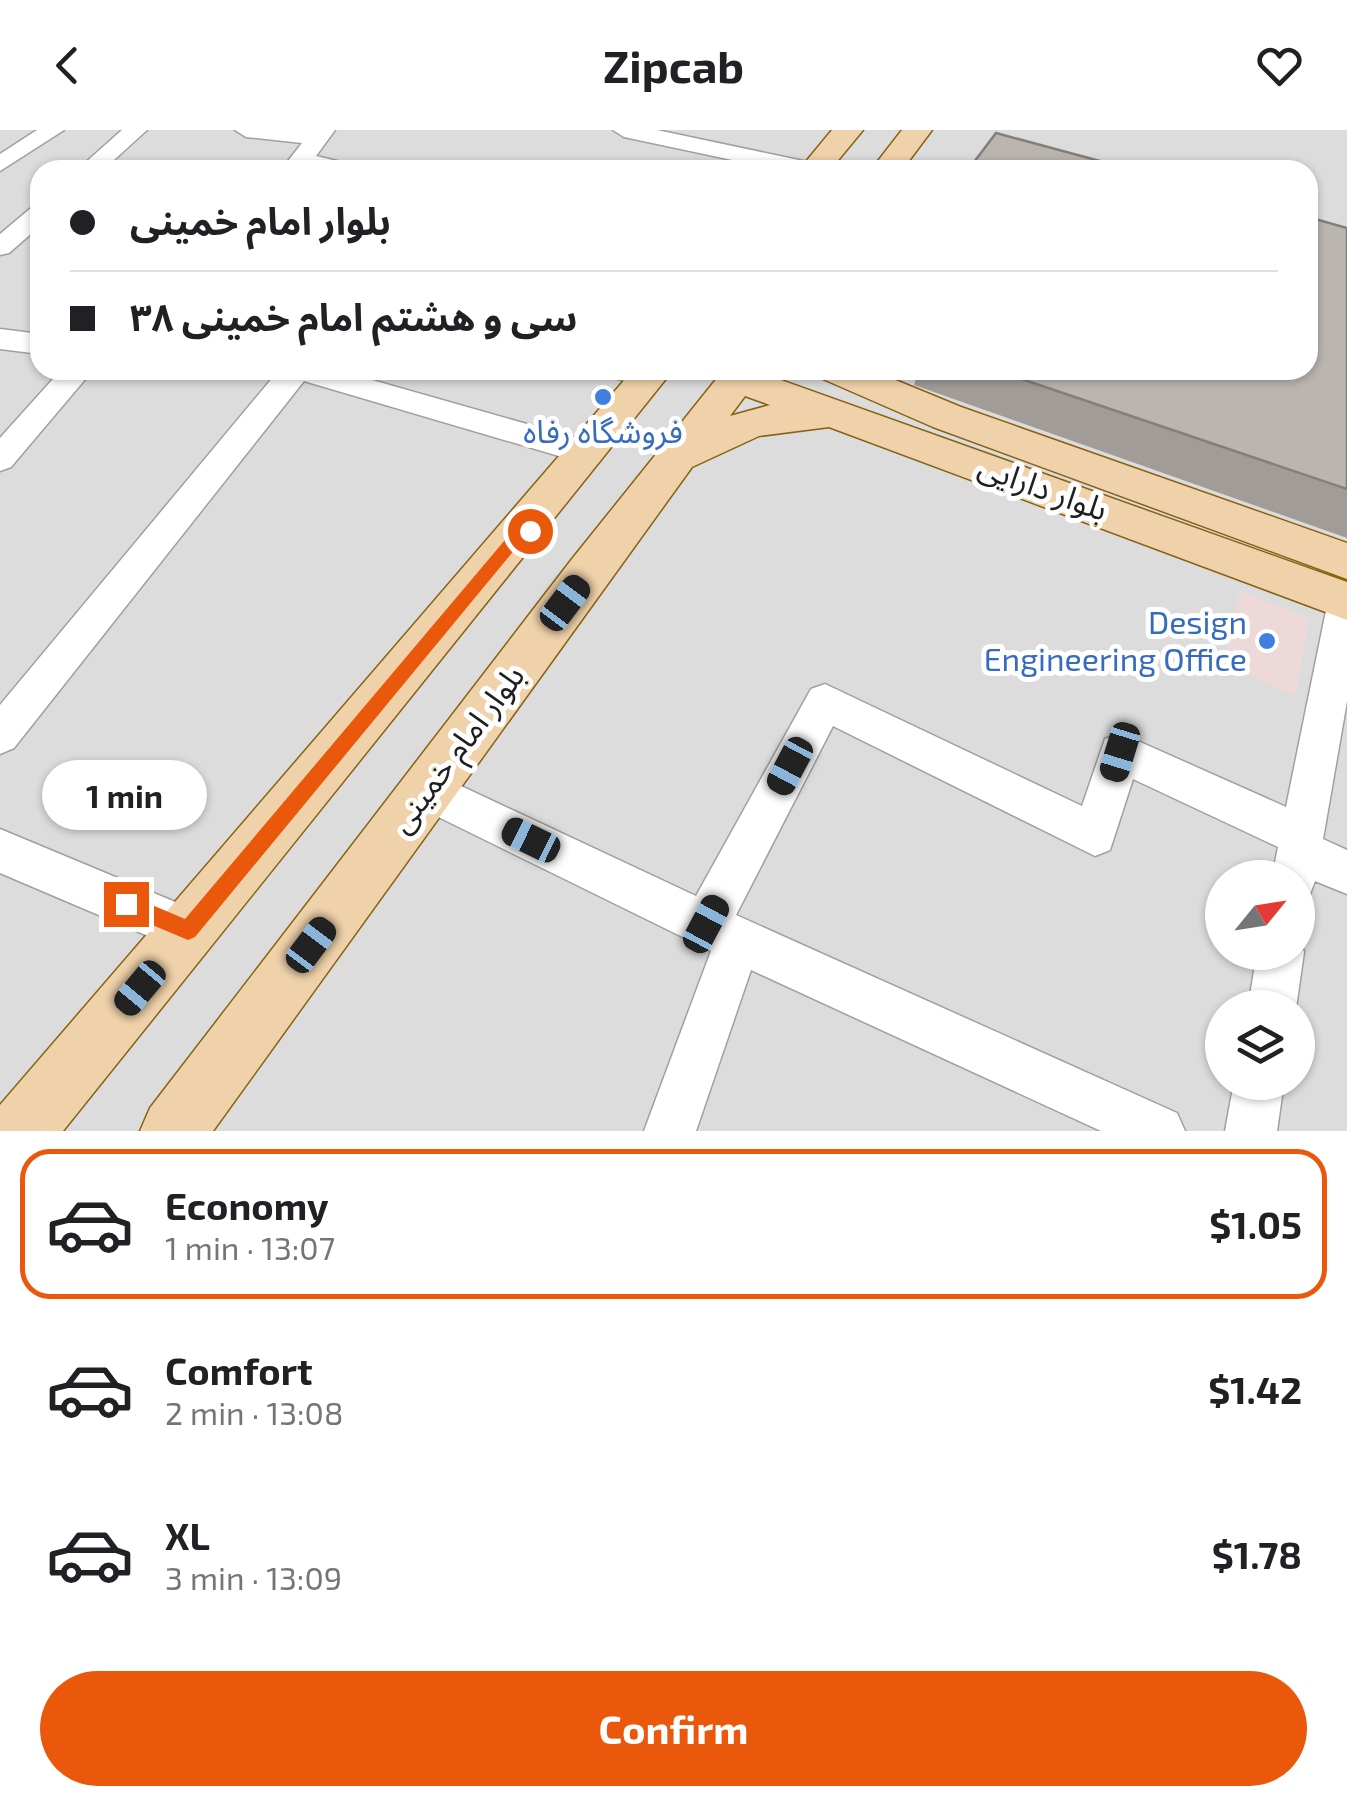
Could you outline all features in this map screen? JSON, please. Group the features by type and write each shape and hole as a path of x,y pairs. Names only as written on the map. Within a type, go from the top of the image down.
{"main road":[{"path":"822,160 848,130"},
{"path":"894,160 916,130"},
{"path":"21,1131 586,452 636,380"},
{"name":"بلوار امام خمینی","path":"173,1131 733,380"},
{"name":"بلوار دارایی","path":"755,380 845,416 939,432 1347,561"},
{"name":"بلوار دارایی","path":"853,380 939,432 1346,601"},
{"path":"674,460 736,427 773,416 845,416"},
{"path":"515,538 530,531 561,530 584,546 590,559 588,572"}],"street":[{"path":"0,164 53,130"},
{"path":"101,160 136,130"},
{"path":"246,130 321,134"},
{"path":"624,130 771,160"},
{"path":"302,160 321,134"},
{"path":"0,247 30,222"},
{"path":"0,339 30,343"},
{"path":"0,459 69,380"},
{"path":"0,735 290,380"},
{"path":"333,380 586,452"},
{"path":"1298,855 1346,601"},
{"path":"670,1131 722,932 824,702 1095,836 1120,752 1298,855 1347,872"},
{"path":"427,790 722,932 1159,1131"},
{"path":"0,851 188,930"},
{"path":"1251,1131 1256,1100"}],"shaded area":[{"path":"0,130 1347,130 1347,1131 0,1131"},
{"name":"Design Engineering Office","path":"1240,591 1309,618 1296,696 1223,664"}],"building":[{"path":"996,133 1096,160 976,160"},
{"path":"1318,220 1347,228 1347,489 1025,380 1318,380"}],"place":[{"name":"فروشگاه رفاه","path":"603,397"},
{"name":"Design Engineering Office","path":"1267,641"}],"route":[{"path":"126,904 188,930 515,538 530,531"}]}
